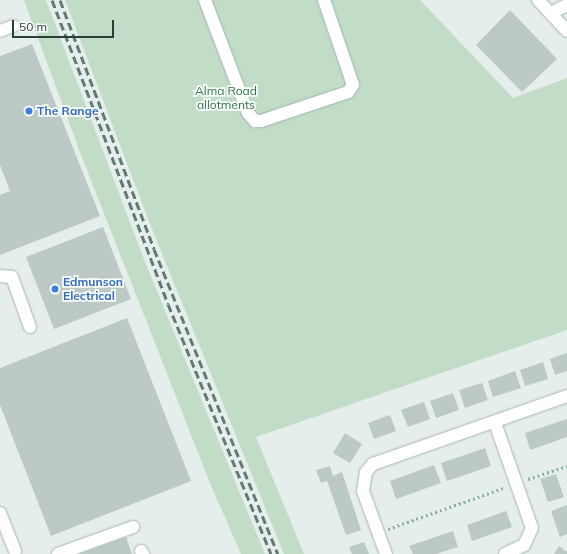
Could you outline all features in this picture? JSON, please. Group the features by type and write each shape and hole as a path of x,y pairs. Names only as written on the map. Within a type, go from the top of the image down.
{"street":[{"path":"204,0 248,113 254,121 261,121 348,92 353,85 324,0"},
{"path":"538,0 567,31"},
{"path":"551,13 567,5"},
{"path":"0,32 13,26"},
{"path":"0,276 12,277 30,327"},
{"path":"386,554 363,491 366,472 373,464 495,423 567,396"},
{"path":"495,423 532,528 524,545 505,554"},
{"path":"0,513 15,551"},
{"path":"58,554 133,527"}],"path":[{"path":"378,532 567,466"}],"green space":[{"path":"24,0 46,0 145,262 265,554 241,554 212,488 81,155"},
{"name":"Alma Road allotments","path":"65,0 420,0 513,98 567,78 567,330 256,437 304,554 284,554 150,224"}],"building":[{"path":"510,10 557,59 522,92 476,45"},
{"name":"The Range","path":"32,44 100,216 0,255 0,195 10,191 0,165 0,56"},
{"path":"103,227 131,299 54,329 26,257"},
{"path":"127,318 191,481 51,536 0,405 0,368"},
{"path":"567,353 567,371 555,375 550,359"},
{"path":"543,362 548,379 525,386 520,370"},
{"path":"515,371 521,388 493,397 488,381"},
{"path":"482,383 488,400 465,408 459,390"},
{"path":"453,393 459,410 436,418 430,401"},
{"path":"424,402 430,419 408,427 401,410"},
{"path":"390,415 396,431 374,439 368,423"},
{"path":"567,419 567,437 530,450 525,433"},
{"path":"345,433 362,444 350,463 333,453"},
{"path":"485,448 491,466 447,481 441,463"},
{"path":"434,465 441,483 396,499 390,481"},
{"path":"330,466 333,476 342,472 361,530 346,535 327,481 321,483 316,470"},
{"path":"556,474 564,497 548,502 540,479"},
{"path":"567,505 567,534 560,537 551,511"},
{"path":"506,511 512,527 472,541 467,525"},
{"path":"453,531 458,547 436,554 413,554 409,546"},
{"path":"126,537 132,554 79,554"},
{"path":"364,542 369,554 352,554 349,547"},
{"path":"559,546 567,552 567,554 554,554"}],"railway":[{"path":"52,0 168,304 271,554"},
{"path":"60,0 154,249 278,554"}],"place":[{"name":"The Range","path":"29,111"},
{"name":"Edmunson Electrical","path":"55,289"}]}
